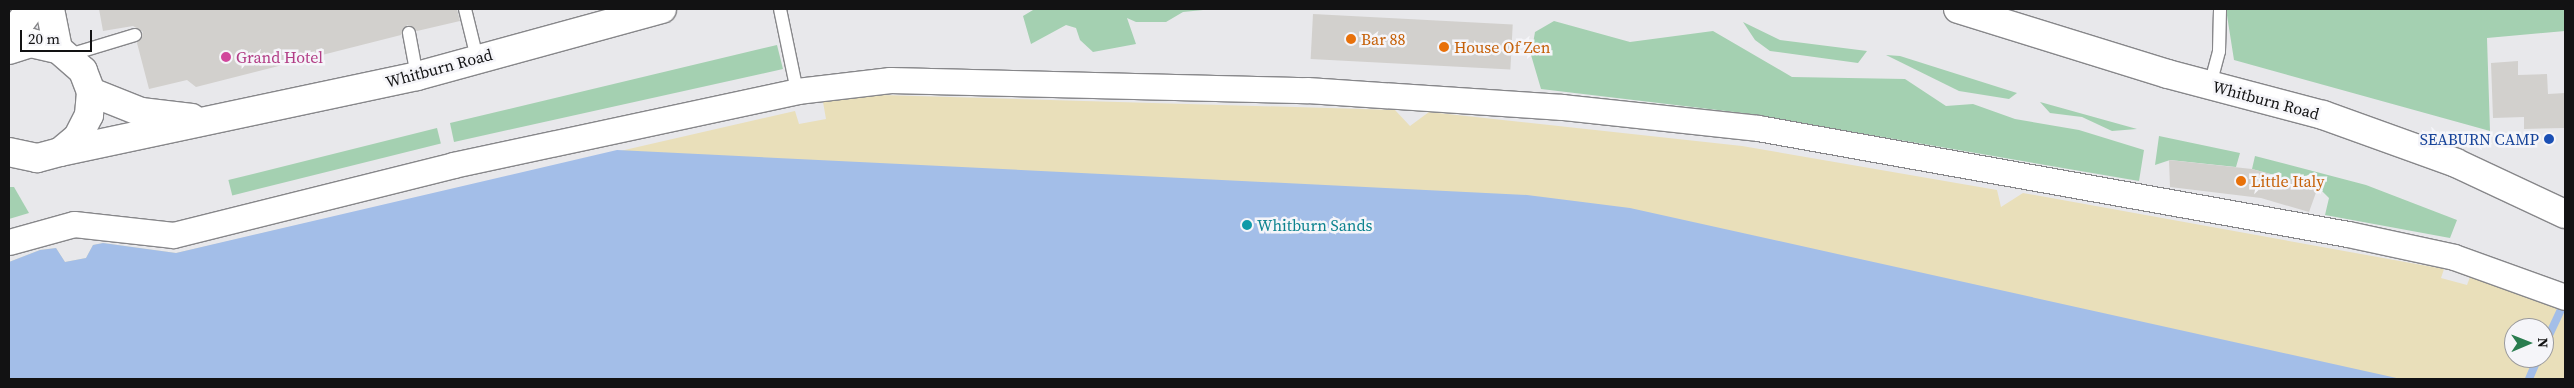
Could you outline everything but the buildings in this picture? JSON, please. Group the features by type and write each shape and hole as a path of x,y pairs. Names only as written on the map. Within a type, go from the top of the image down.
{"main road":[{"path":"9,38 30,9"},
{"path":"50,9 64,52 83,72 91,92 89,116 78,137 60,152"},
{"name":"Whitburn Road","path":"9,152 37,158 215,121 417,76 476,58 662,9"},
{"name":"Whitburn Road","path":"1958,9 2210,85 2323,115 2456,163 2565,214"},
{"path":"9,50 31,43 64,52"},
{"name":"Whitburn Road","path":"91,92 141,112 215,121"}],"street":[{"path":"9,242 74,224 173,235 453,165 797,91 890,80 1307,90 1562,107 1758,128 2358,236 2454,257 2565,297"}],"lane":[{"path":"465,9 476,58"},
{"path":"780,9 797,91"},
{"path":"2210,85 2219,51 2220,9"},
{"path":"409,32 417,76"},
{"path":"64,52 135,35"}],"green space":[{"path":"1213,9 1183,12 1166,22 1136,22 1127,18 1136,44 1093,52 1080,40 1076,28 1066,25 1031,44 1023,16 1033,10"},
{"path":"2226,9 2565,9 2565,31 2487,38 2490,131 2234,60"},
{"path":"1554,21 1630,42 1713,31 1792,77 1905,79 1946,106 1973,104 2015,119 2079,130 2144,150 2139,181 1743,113 1541,89 1531,55 1535,32"},
{"path":"1743,22 1780,40 1867,51 1858,63 1770,51 1755,40"},
{"path":"777,45 783,69 454,142 450,123"},
{"path":"1886,55 1900,56 2017,93 2009,99 1959,91"},
{"path":"2040,102 2137,129 2112,131 2082,117 2050,113"},
{"path":"437,128 441,144 232,196 228,180"},
{"path":"2159,136 2240,153 2236,167 2170,160 2155,165"},
{"path":"2255,156 2366,185 2457,220 2450,238 2325,215 2329,198 2318,187 2252,169"},
{"path":"9,187 14,187 29,213 9,219"}],"sand":[{"name":"Whitburn Sands","path":"881,95 1395,110 1410,126 1429,112 1742,146 1997,190 2001,207 2023,193 2444,269 2441,278 2467,285 2470,277 2565,311 2565,379 9,379 9,262 40,250 56,248 65,262 86,258 93,245 103,243 176,253 795,111 799,124 826,119 823,102"}],"water":[{"name":"Whitburn Sands","path":"617,150 1527,195 1630,208 2401,379 9,379 9,262 40,250 56,248 65,262 86,258 93,245 103,243 176,253"}],"waterway":[{"path":"2554,325 2561,310"},
{"path":"2529,379 2534,368"}],"place":[{"name":"Bar 88","path":"1351,39"},
{"name":"House Of Zen","path":"1444,47"},
{"name":"Grand Hotel","path":"226,57"},
{"name":"SEABURN CAMP","path":"2549,139"},
{"name":"Little Italy","path":"2241,181"},
{"name":"Whitburn Sands","path":"1247,225"}]}
